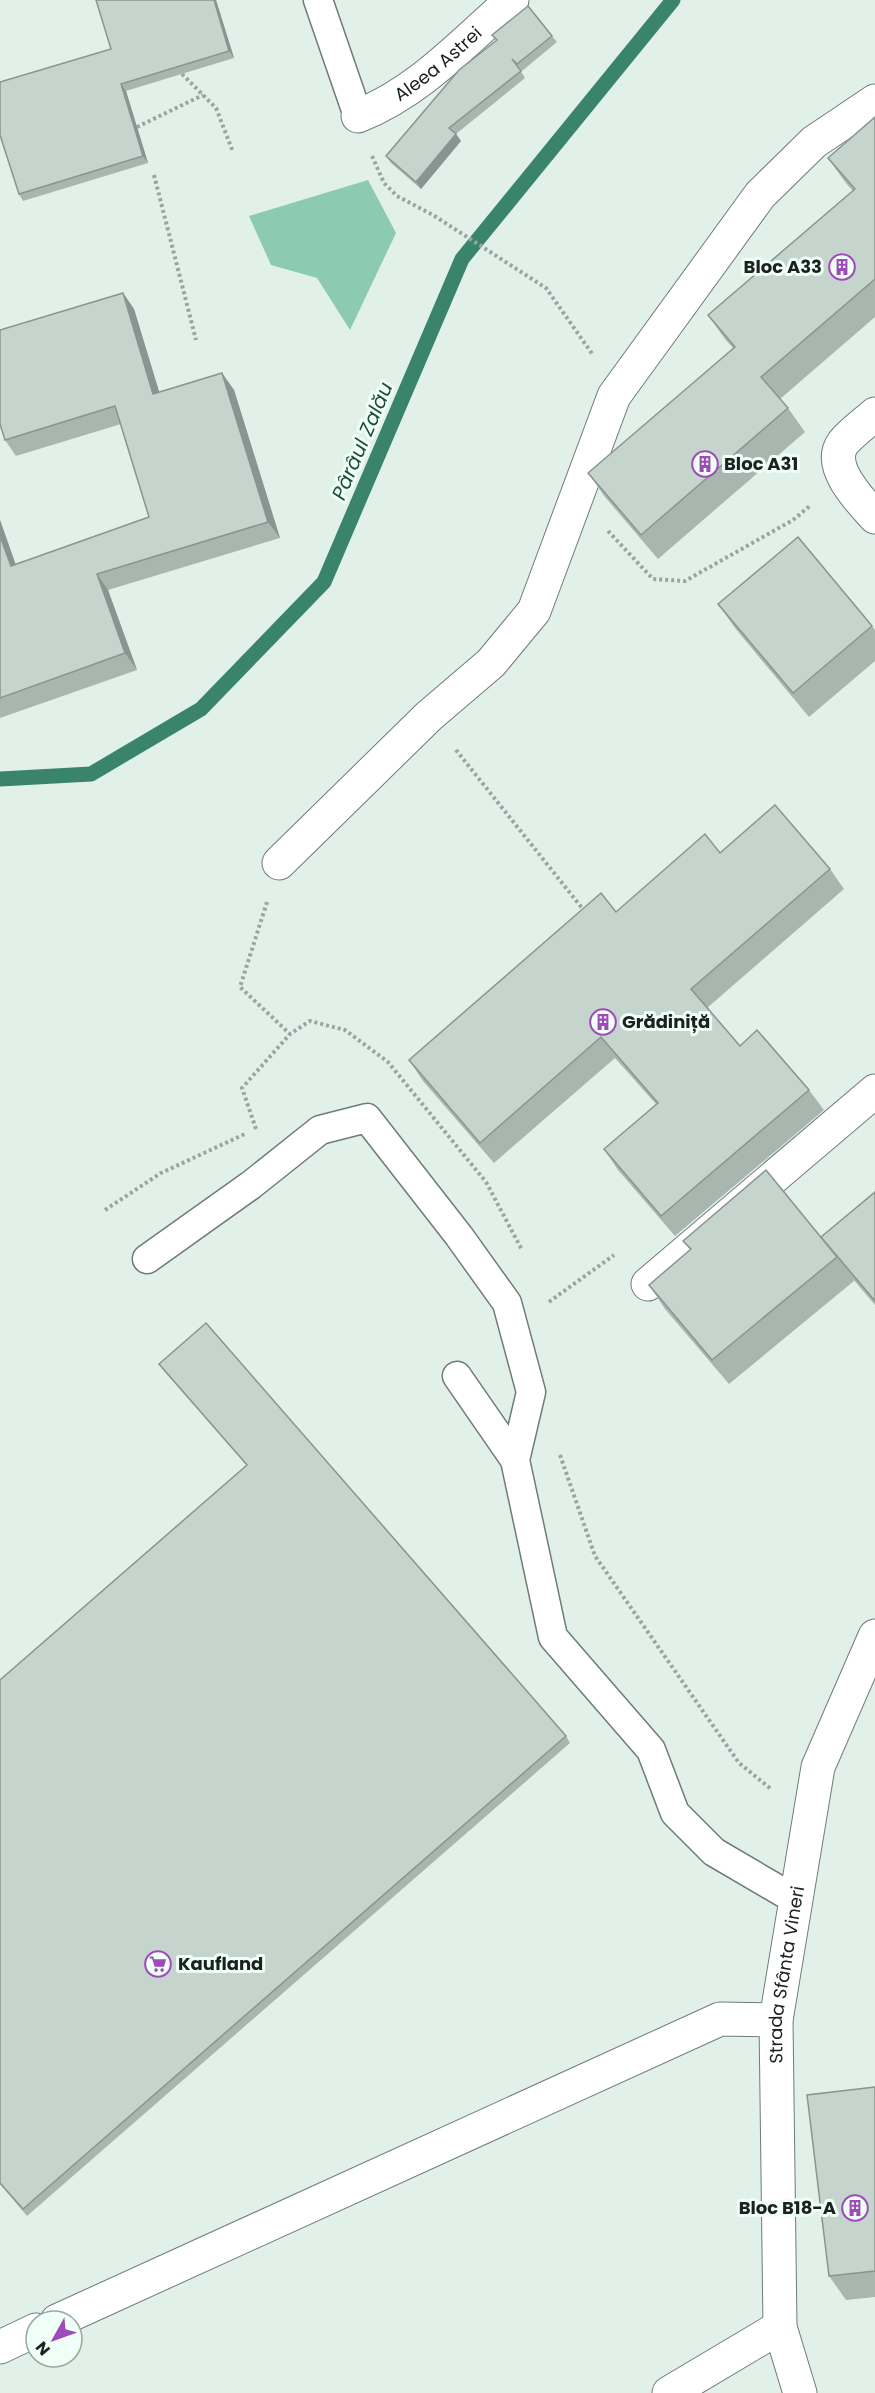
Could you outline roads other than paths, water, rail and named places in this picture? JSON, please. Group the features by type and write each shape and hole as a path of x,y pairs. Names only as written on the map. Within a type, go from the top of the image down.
{"street":[{"name":"Aleea Astrei","path":"358,116 387,104 416,85 512,0"},
{"path":"279,863 429,716 491,663 534,611 614,396 760,195 813,142 875,101"},
{"path":"875,414 842,445 839,458 844,480 875,517"},
{"path":"648,1284 875,1091"},
{"name":"Strada Sfânta Vineri","path":"800,2393 780,2327 776,2020 818,1767 875,1636"},
{"path":"83,2309 720,2019 776,2020"},
{"path":"669,2393 780,2327"},
{"path":"0,2347 24,2336"}],"lane":[{"path":"318,0 358,116"},
{"path":"147,1259 251,1185 320,1130 367,1118 459,1236 507,1303 531,1392 516,1460"},
{"path":"457,1376 516,1460 553,1636 651,1750 675,1813 714,1852 795,1900"}],"waterway":[{"name":"Pârâul Zalău","path":"0,779 91,774 201,709 324,582 462,259 673,0"}],"place":[{"name":"Bloc A33","path":"842,267"},
{"name":"Bloc A31","path":"705,464"},
{"name":"Grădiniță","path":"603,1022"},
{"name":"Kaufland","path":"158,1964"},
{"name":"Bloc B18-A","path":"855,2208"}]}
